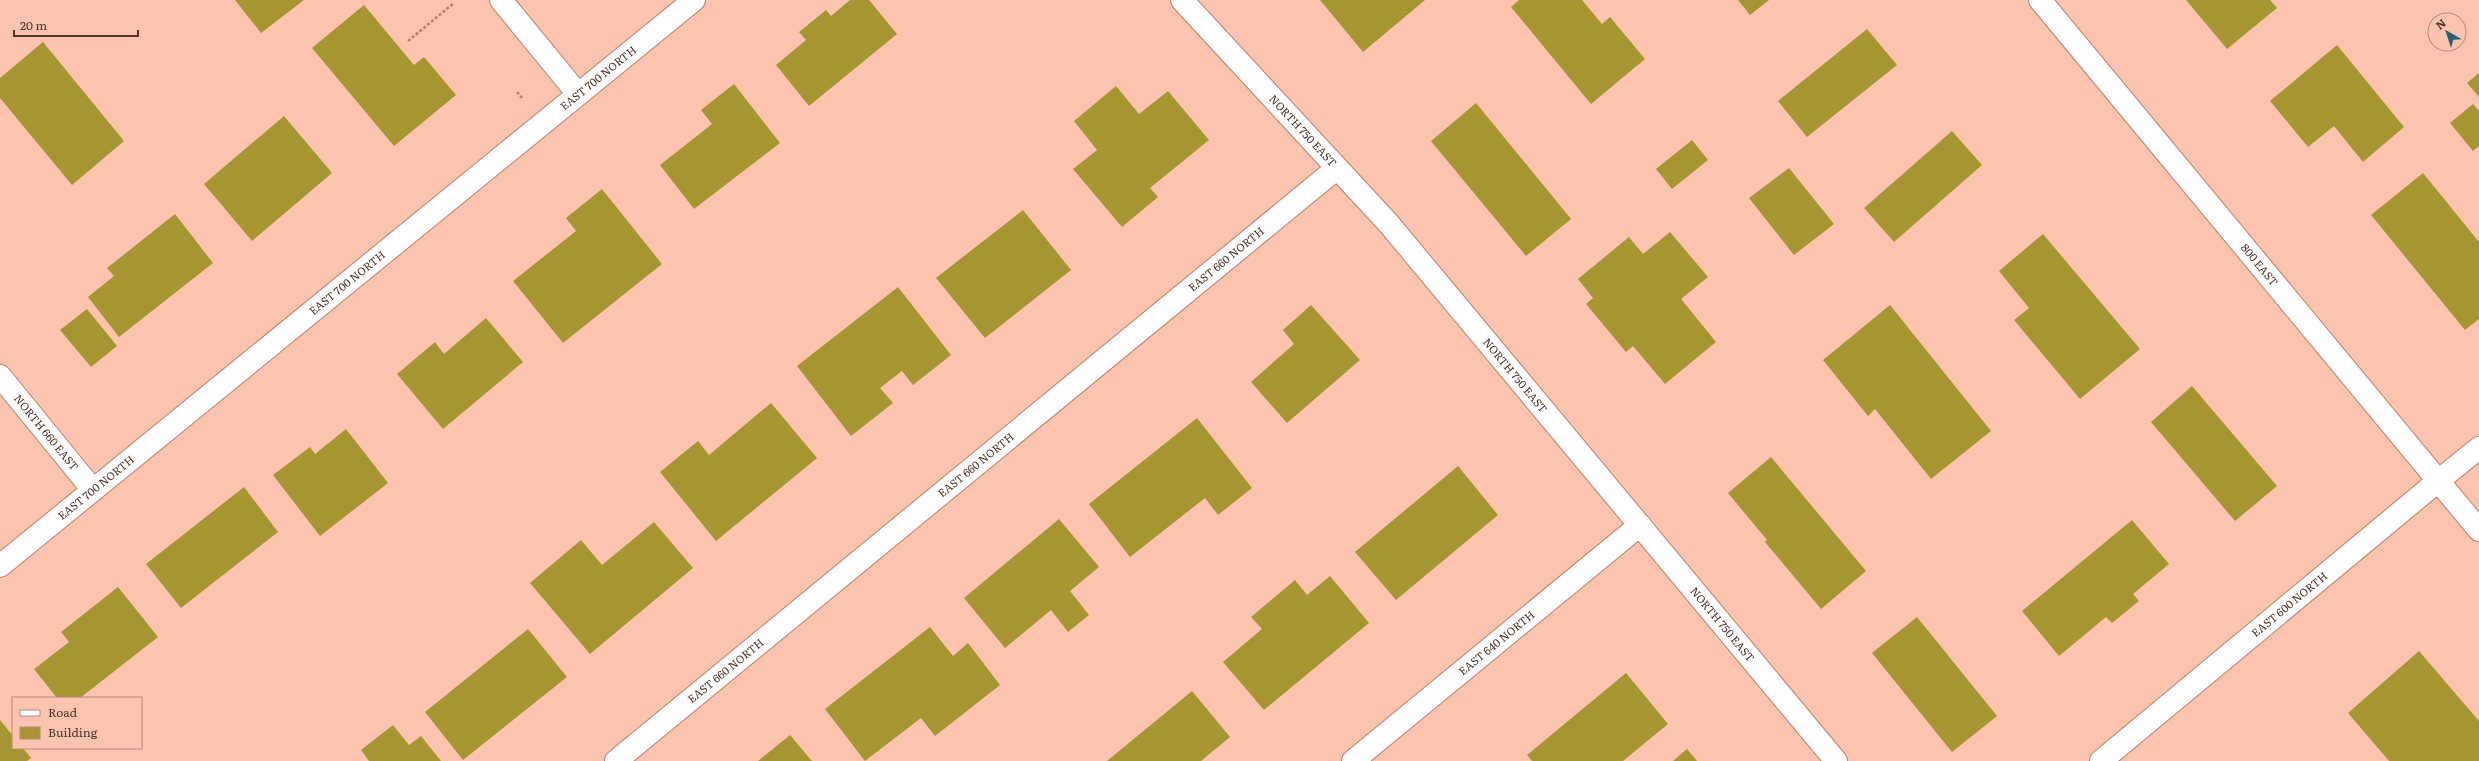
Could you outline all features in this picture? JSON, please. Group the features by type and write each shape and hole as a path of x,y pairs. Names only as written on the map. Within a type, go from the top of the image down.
{"street":[{"path":"501,0 578,94"},
{"name":"EAST 700 NORTH","path":"0,566 694,0"},
{"name":"NORTH 750 EAST","path":"1182,0 1336,169 1389,224 1836,761"},
{"name":"800 EAST","path":"2040,0 2479,530"},
{"name":"EAST 660 NORTH","path":"616,761 1336,169"},
{"name":"NORTH 660 EAST","path":"0,376 93,490"},
{"name":"EAST 600 NORTH","path":"2100,761 2479,448"},
{"name":"EAST 640 NORTH","path":"1353,761 1640,525"}],"path":[{"path":"408,41 454,3"}],"building":[{"path":"235,0 304,0 261,33"},
{"path":"850,0 869,0 897,34 809,106 776,65 806,40 799,32 826,10 831,16"},
{"path":"1320,0 1425,0 1363,52"},
{"path":"1519,0 1582,0 1602,24 1610,17 1645,59 1591,104 1511,7"},
{"path":"1738,0 1769,0 1750,15"},
{"path":"2186,0 2270,0 2277,8 2227,49"},
{"path":"364,5 414,65 424,57 456,95 394,146 312,48"},
{"path":"1867,29 1897,65 1807,137 1778,101"},
{"path":"43,42 124,141 72,185 0,98 0,78"},
{"path":"2337,45 2404,127 2363,162 2334,126 2308,147 2270,101"},
{"path":"2479,73 2479,97 2467,83"},
{"path":"734,84 780,143 694,209 660,165 712,124 701,110"},
{"path":"1116,86 1139,114 1168,91 1209,140 1150,188 1158,197 1122,227 1073,169 1097,150 1074,121"},
{"path":"1476,103 1571,219 1526,256 1431,141"},
{"path":"2473,104 2479,111 2479,146 2473,151 2450,123"},
{"path":"284,116 332,173 252,241 204,184"},
{"path":"1952,131 1982,165 1894,242 1864,208"},
{"path":"1692,140 1708,160 1672,189 1656,169"},
{"path":"1789,168 1834,224 1794,255 1749,198"},
{"path":"2423,173 2479,242 2479,319 2465,330 2371,215"},
{"path":"602,189 662,264 563,343 513,281 576,231 566,218"},
{"path":"1023,210 1071,270 985,338 936,278"},
{"path":"175,214 213,263 119,337 88,297 114,276 107,268"},
{"path":"1670,232 1708,277 1681,299 1716,342 1665,384 1633,346 1626,352 1586,304 1593,298 1578,279 1629,237 1643,254"},
{"path":"2043,234 2140,349 2080,399 2014,320 2029,308 1999,271"},
{"path":"898,287 951,355 913,385 902,371 880,388 893,403 851,436 797,366"},
{"path":"1311,305 1360,360 1287,423 1251,382 1294,344 1283,330"},
{"path":"1890,305 1991,431 1931,479 1875,409 1868,416 1823,360"},
{"path":"87,309 117,346 91,367 60,330"},
{"path":"486,318 523,362 443,429 397,374 435,342 444,354"},
{"path":"2192,386 2277,486 2235,521 2151,422"},
{"path":"771,403 817,458 716,541 660,472 698,441 709,455"},
{"path":"1197,418 1252,488 1218,515 1205,498 1130,557 1089,504"},
{"path":"346,429 388,483 320,536 273,475 310,447 315,454"},
{"path":"1771,457 1866,571 1821,609 1765,542 1767,540 1728,493"},
{"path":"1458,466 1498,515 1396,600 1355,552"},
{"path":"244,487 278,532 181,608 146,564"},
{"path":"1059,519 1099,567 1070,591 1089,615 1068,632 1051,610 1005,648 964,598"},
{"path":"2132,520 2169,564 2133,594 2139,601 2112,623 2106,617 2059,656 2022,611"},
{"path":"654,522 693,568 590,654 530,583 581,540 602,565"},
{"path":"1330,576 1369,623 1264,710 1223,662 1262,629 1251,617 1295,580 1307,595"},
{"path":"118,587 158,637 81,697 56,697 34,669 69,642 61,632"},
{"path":"1917,617 1997,716 1952,752 1872,653"},
{"path":"930,627 953,656 968,643 1000,685 935,736 921,718 865,761 825,709"},
{"path":"528,629 567,677 463,760 425,712"},
{"path":"2419,651 2479,721 2479,761 2389,761 2348,713"},
{"path":"1626,673 1668,724 1623,761 1532,761 1527,755"},
{"path":"1192,691 1230,737 1201,761 1107,761"},
{"path":"0,720 12,735 12,749 24,749 31,758 27,761 0,761"},
{"path":"393,725 409,745 421,736 441,761 369,761 361,750"},
{"path":"790,735 812,761 758,761"},
{"path":"1687,749 1697,761 1673,761"}]}
